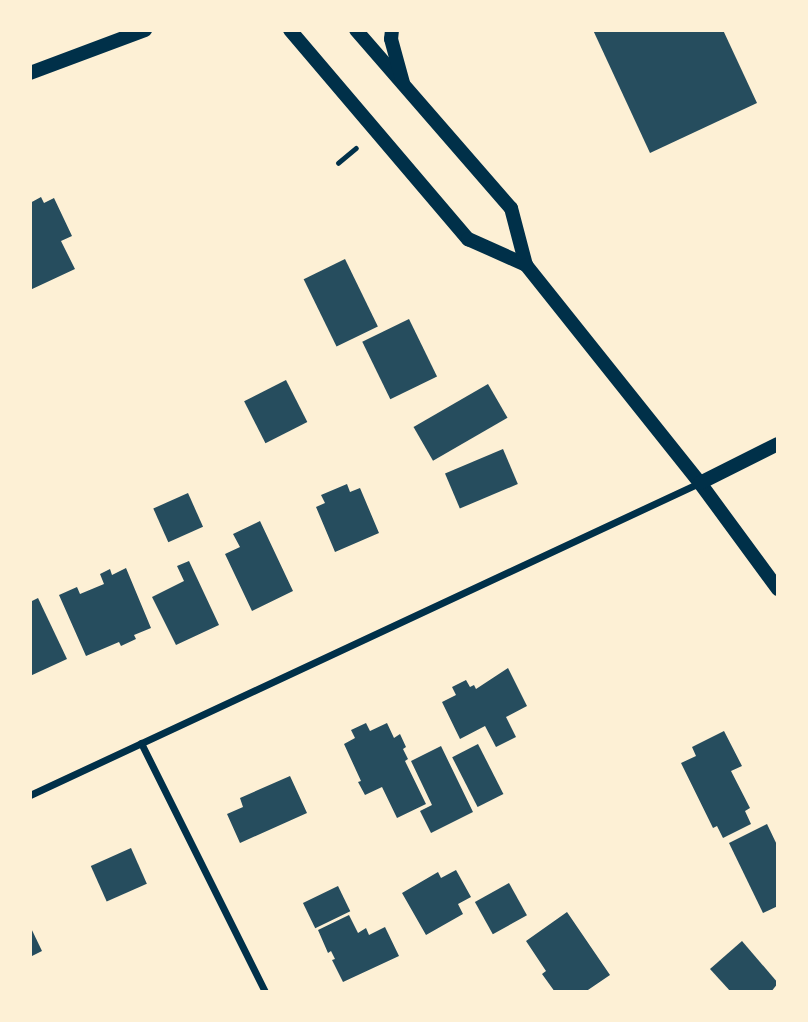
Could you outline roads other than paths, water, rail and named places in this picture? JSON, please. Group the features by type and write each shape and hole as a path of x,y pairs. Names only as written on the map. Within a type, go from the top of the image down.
{"main road":[{"path":"30,73 145,30"},
{"path":"290,30 468,239 526,265"},
{"path":"356,30 511,208 526,265 700,483 778,589"},
{"path":"392,30 391,39 404,88"},
{"path":"700,483 778,444"}],"street":[{"path":"30,796 700,483"},
{"path":"141,744 265,992"}]}
